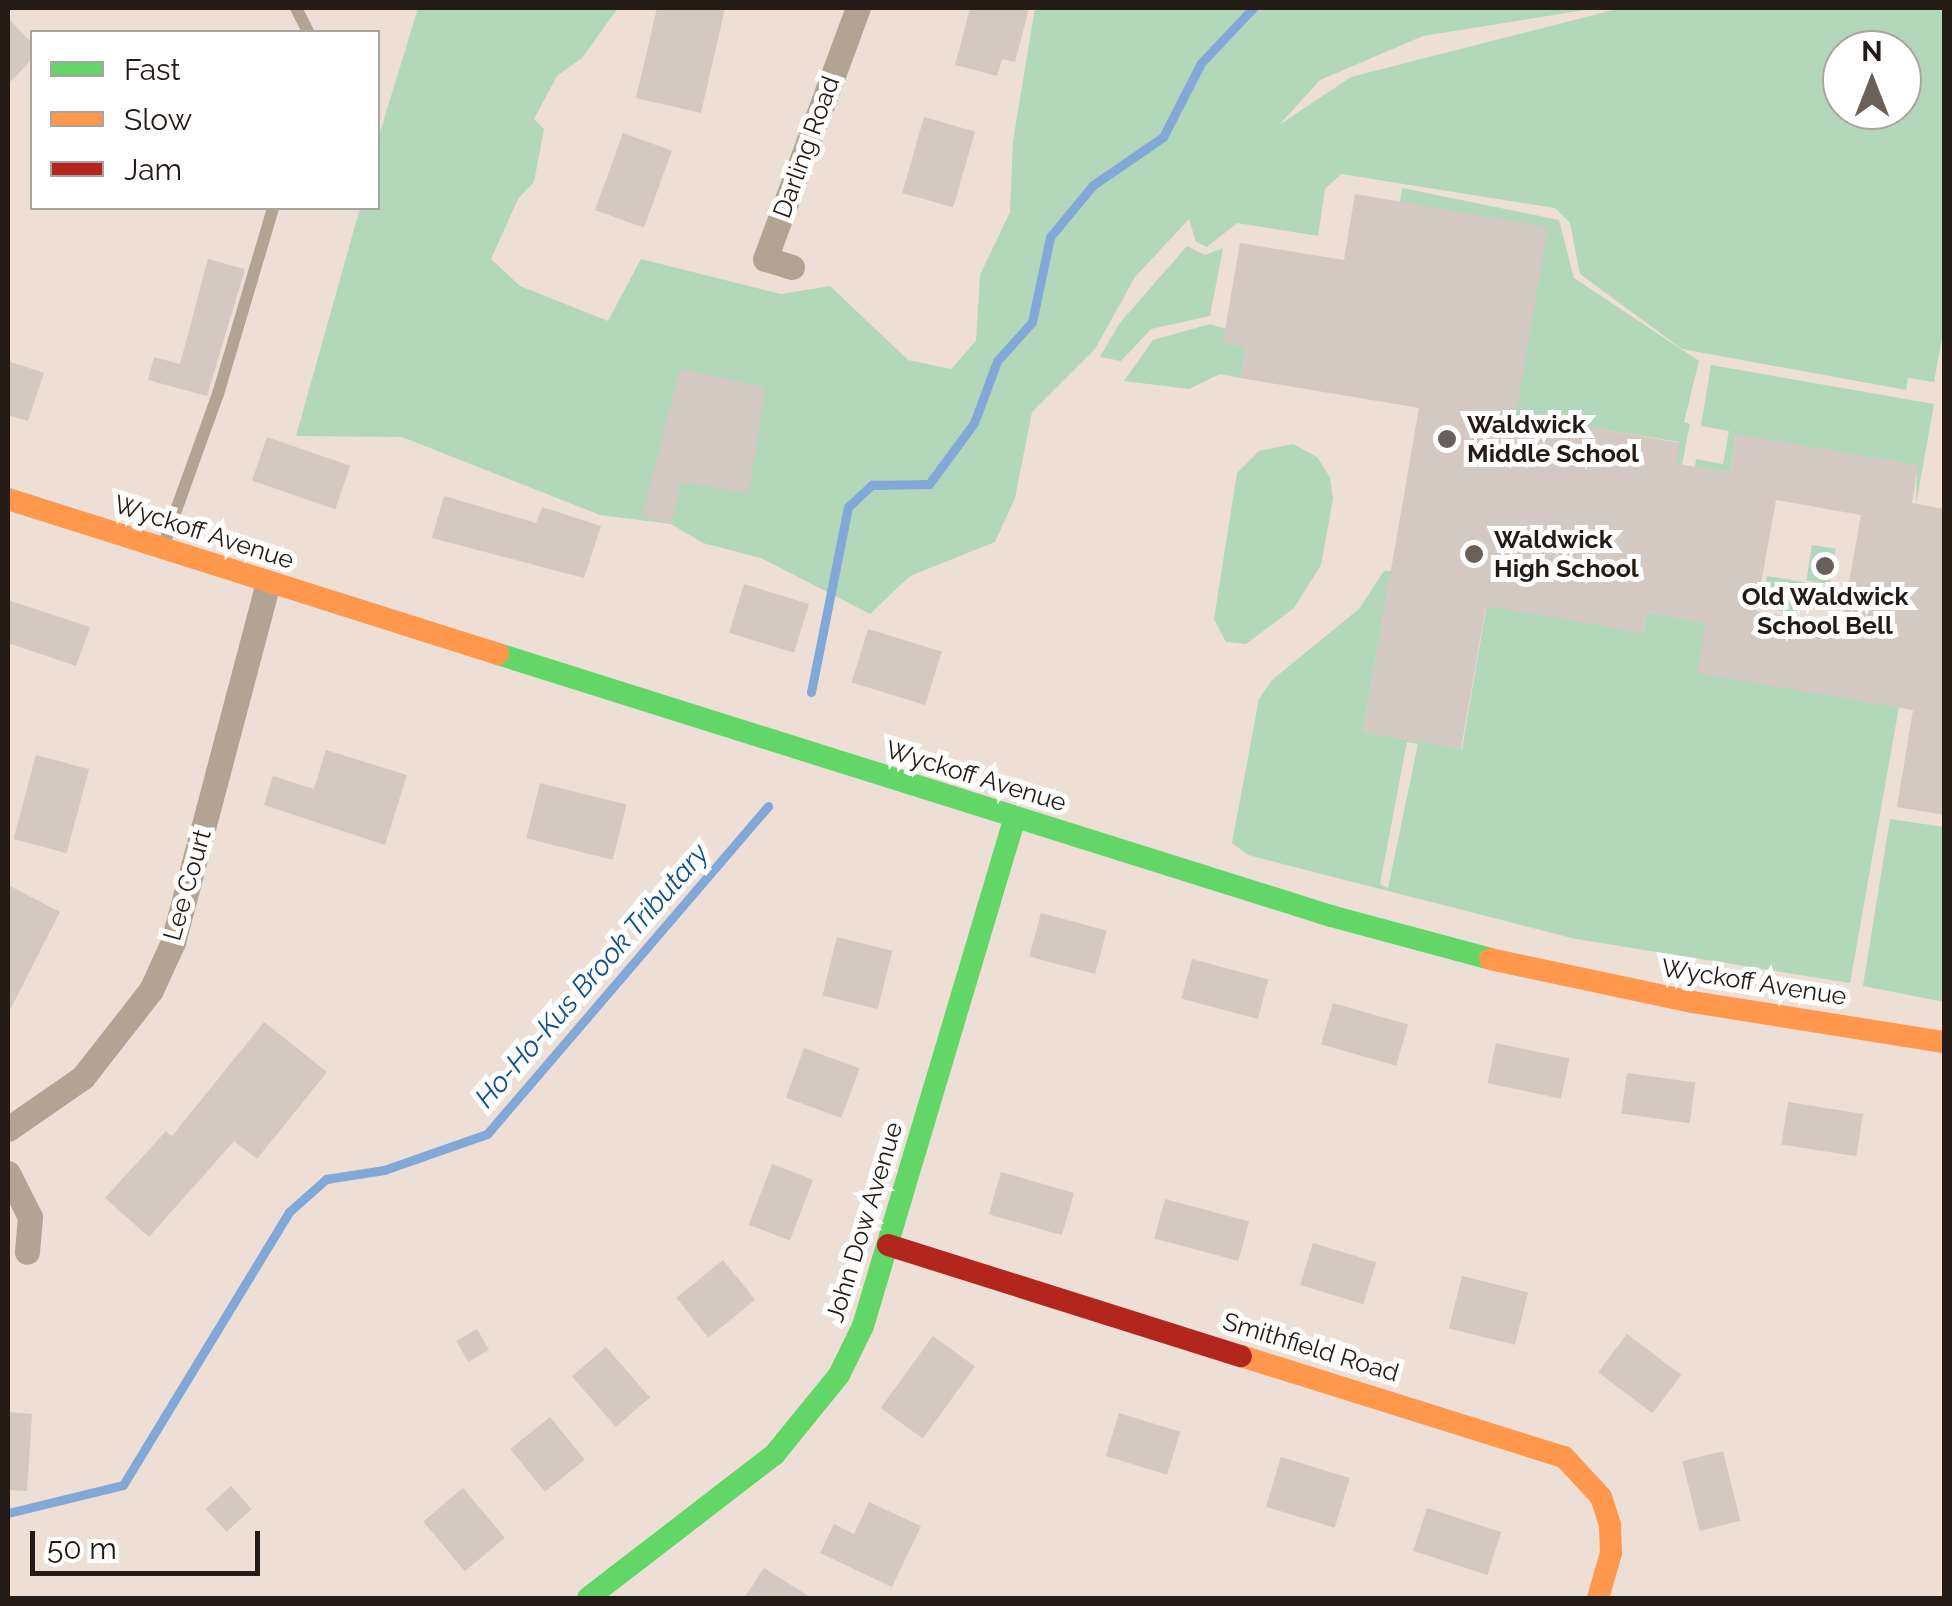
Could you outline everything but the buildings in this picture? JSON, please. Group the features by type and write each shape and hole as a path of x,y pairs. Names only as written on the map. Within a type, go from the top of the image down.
{"main road":[{"name":"Wyckoff Avenue","path":"8,499 1330,916 1510,964 1693,1002 1944,1042"},
{"name":"John Dow Avenue","path":"588,1598 747,1478 808,1420 863,1326 1015,816"},
{"name":"Smithfield Road","path":"888,1245 1564,1458 1601,1497 1610,1525 1612,1553 1598,1598"}],"street":[{"name":"Darling Road","path":"792,267 765,259 858,8"},
{"name":"Lee Court","path":"8,1129 83,1077 151,990 173,942 268,582"},
{"path":"8,1174 30,1217 26,1252"}],"lane":[{"path":"162,548 218,394 272,210"}],"green space":[{"path":"418,8 618,8 582,58 557,76 534,119 544,129 534,182 518,199 491,259 520,286 608,321 641,259 781,294 830,286 908,360 951,369 976,341 980,275 1010,212 1013,141 1035,8 1597,8 1423,36 1320,80 1279,125 1351,77 1621,8 1944,8 1944,327 1934,382 1908,378 1906,390 1682,349 1580,274 1570,223 1555,208 1341,174 1325,189 1318,236 1237,223 1207,247 1196,242 1189,219 1135,277 1095,349 1032,412 1015,498 995,542 910,576 870,614 761,558 703,543 671,524 600,515 402,437 296,436 359,210 380,210 380,132"},
{"path":"1402,188 1559,220 1574,278 1699,361 1684,422 1690,424 1682,465 1676,464 1679,442 1558,422 1509,455 1400,202"},
{"path":"1187,246 1205,255 1223,248 1210,316 1151,329 1121,361 1100,357 1119,324"},
{"path":"1210,324 1226,329 1224,342 1246,347 1241,378 1220,374 1189,389 1124,381 1153,340"},
{"path":"1711,365 1934,404 1916,505 1917,465 1736,435 1730,472 1695,467 1696,459 1723,464 1729,431 1701,426"},
{"path":"1293,444 1317,457 1330,477 1333,499 1321,565 1294,608 1246,644 1226,642 1214,619 1237,473 1259,451"},
{"path":"1812,545 1836,549 1830,584 1806,581"},
{"path":"1493,568 1643,633 1647,612 1706,623 1698,673 1905,673 1850,983 1576,939 1248,855 1232,843 1259,699 1272,680 1359,609 1384,571 1391,571 1363,732 1462,749","holes":["1407,742 1418,744 1388,888 1380,884"]},
{"path":"1767,576 1805,582 1800,614 1762,608"},
{"path":"1890,819 1944,827 1944,1002 1863,986"}],"waterway":[{"name":"Ho-Ho-Kus Brook Tributary","path":"811,692 848,507 872,485 929,484 974,423 997,361 1032,322 1050,237 1093,185 1163,137 1201,63 1253,8"},
{"name":"Ho-Ho-Kus Brook Tributary","path":"8,1513 123,1485 289,1212 326,1179 384,1170 487,1134 768,806"}],"traffic: fast":[{"path":"498,654 1331,916 1490,959"},
{"path":"588,1598 774,1455 839,1375 863,1326 1015,817"}],"traffic: slow":[{"path":"8,499 498,654"},
{"path":"1490,959 1693,1002 1944,1042"},
{"path":"1241,1356 1564,1457 1601,1497 1610,1525 1611,1553 1598,1598"}],"traffic: jam":[{"path":"888,1245 1241,1356"}],"place":[{"name":"Waldwick Middle School","path":"1447,439"},
{"name":"Waldwick High School","path":"1474,554"},
{"name":"Old Waldwick School Bell","path":"1825,566"}]}
